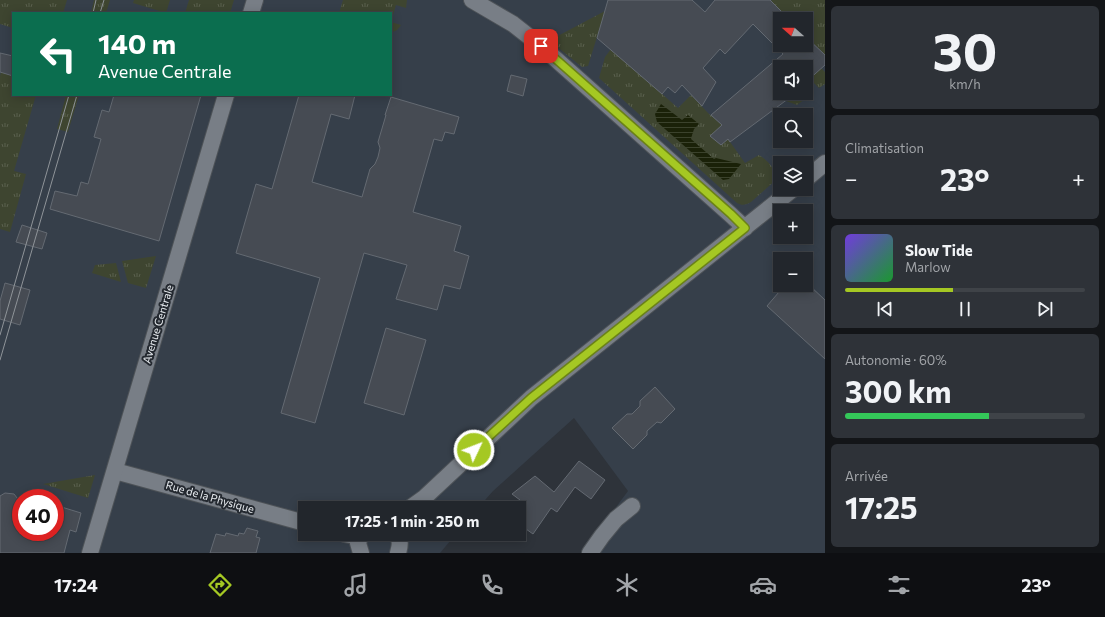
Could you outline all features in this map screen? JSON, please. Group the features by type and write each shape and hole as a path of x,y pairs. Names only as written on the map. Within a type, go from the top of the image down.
{"street":[{"path":"251,12 255,0"},
{"path":"472,0 513,24 541,46 745,228"},
{"name":"Avenue Centrale","path":"90,553 226,96"},
{"path":"813,173 825,163"},
{"path":"420,501 531,398 785,196"},
{"path":"429,501 474,450"},
{"name":"Rue de la Physique","path":"115,471 298,522"},
{"path":"590,553 616,519 632,506"},
{"path":"359,541 361,553"},
{"path":"398,553 400,541"}],"shaded area":[{"path":"0,0 825,0 825,553 582,553 628,491 574,418 493,491 484,501 298,501 298,541 450,541 440,553 0,553"},
{"path":"661,104 682,120 688,115 699,124 694,129 691,139 714,159 716,158 741,164 729,179 723,180 657,122 655,114"}],"green space":[{"path":"0,0 67,0 63,12 12,12 12,28 0,24"},
{"path":"94,0 110,0 106,12 91,12"},
{"path":"134,0 170,0 166,12 133,3"},
{"path":"189,0 234,0 230,12 185,12"},
{"path":"343,0 407,0 406,8 396,5 392,18 392,12 339,12"},
{"path":"825,0 825,55 813,43 813,12 782,12 771,1"},
{"path":"605,11 588,66 582,67 551,42 552,39"},
{"path":"392,22 401,25 392,32"},
{"path":"611,49 678,108 691,95 723,126 710,136 721,145 728,139 745,163 759,155 766,160 773,169 773,183 751,202 744,205 737,203 599,78 605,57"},
{"path":"820,67 825,72 825,84 819,88 813,82 813,76"},
{"path":"1,72 12,76 12,96 36,96 14,171 26,174 10,232 0,229"},
{"path":"66,96 79,96 68,132 57,129"},
{"path":"787,100 804,100 797,105 786,101"},
{"path":"156,256 146,288 128,283 122,261"},
{"path":"116,263 121,282 92,273 95,265"},
{"path":"95,475 88,498 64,491 64,489 43,484"}],"building":[{"path":"608,0 692,0 705,12 715,0 770,0 782,12 773,12 773,44 753,24 725,54 720,49 703,68 716,82 702,106 682,85 675,93 668,87 662,94 597,38"},
{"path":"813,44 825,55 825,65 813,76 813,60 776,60 783,54 781,52 813,52"},
{"path":"0,53 12,56 12,76 0,72"},
{"path":"773,62 773,100 787,100 776,108 773,108 773,110 730,142 728,139 721,145 710,136 722,125 711,115"},
{"path":"511,75 527,79 523,96 507,91"},
{"path":"114,96 201,96 159,241 50,209 55,191 77,196 81,182 88,184 101,139 94,137 102,110 109,112"},
{"path":"299,96 355,96 349,119 331,114 312,182 362,197 370,169 375,164 378,157 380,148 378,142 391,97 459,117 454,134 445,132 442,141 434,139 413,212 461,226 454,251 469,256 460,289 444,285 437,310 396,299 407,265 364,253 315,423 281,413 320,278 236,253 256,184 272,189"},
{"path":"22,225 47,233 42,249 16,242"},
{"path":"5,283 30,290 20,325 0,319 0,301"},
{"path":"813,289 825,300 825,359 767,306 779,292 813,292"},
{"path":"386,328 426,340 404,415 364,403"},
{"path":"655,387 675,409 661,423 657,422 647,431 647,435 633,449 612,428 627,414 632,414 640,406 640,401"},
{"path":"579,461 605,480 591,499 575,487 557,512 551,508 533,534 526,529 526,501 520,501 512,494 535,476 554,492"},
{"path":"5,493 12,494 12,541 64,541 64,508 81,513 76,532 70,530 64,553 0,553 0,496"},
{"path":"247,528 258,531 256,537 260,538 256,553 210,553 216,534 225,536 226,533 238,536 239,533 244,534"}],"tram line":[{"path":"93,12 96,0"},
{"path":"100,12 104,0"},
{"path":"0,335 69,96"},
{"path":"0,360 77,96"}],"route":[{"path":"474,450 531,398 745,228 541,46"}]}
